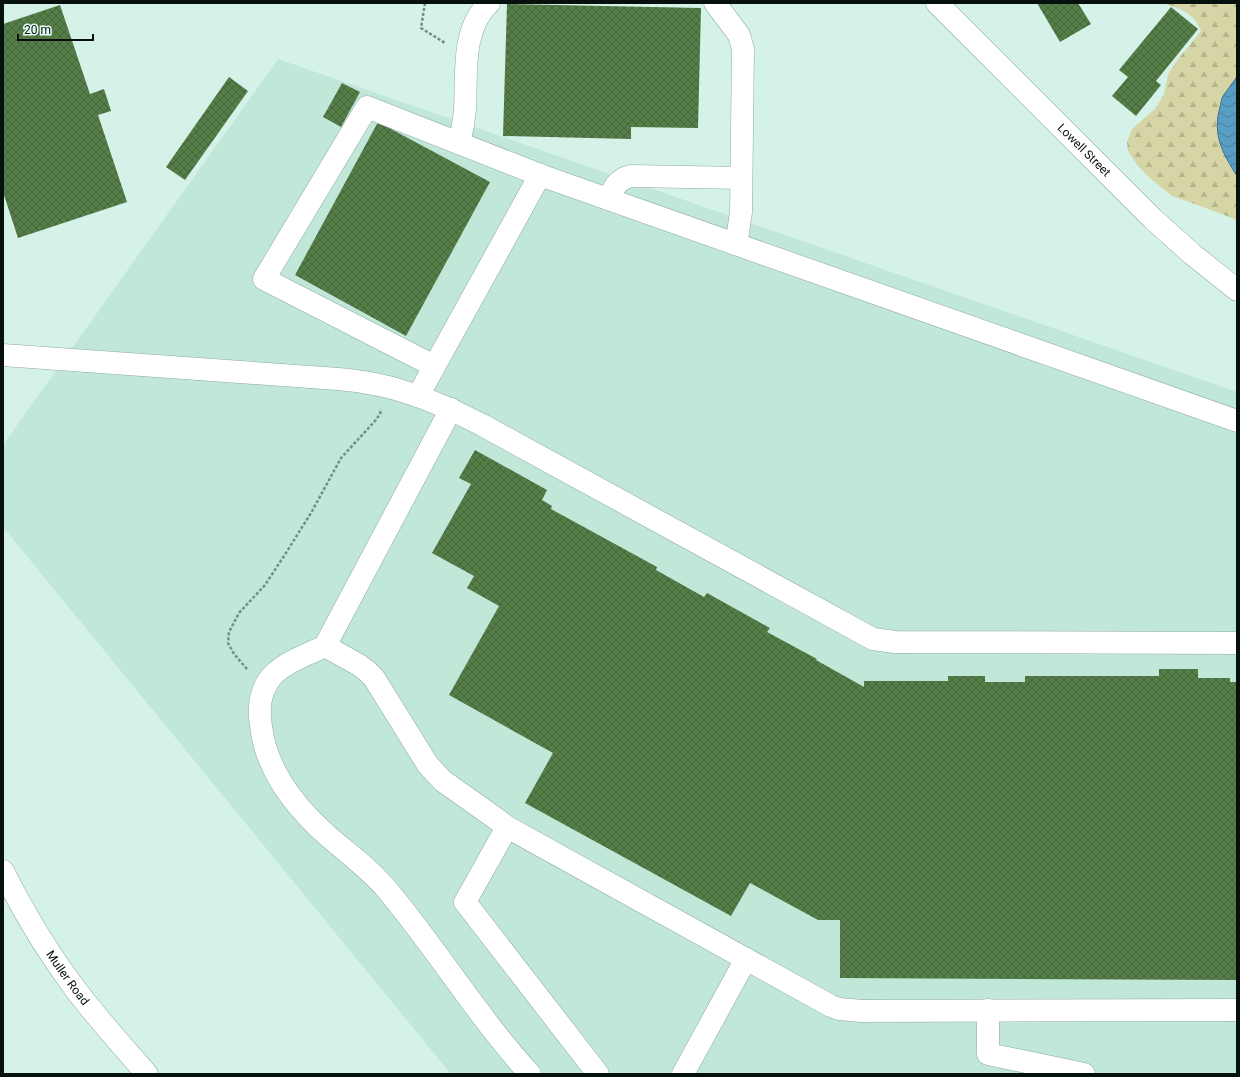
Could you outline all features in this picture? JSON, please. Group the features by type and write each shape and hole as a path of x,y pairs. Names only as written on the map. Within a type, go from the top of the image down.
{"main road":[{"path":"459,143 465,111 468,56 472,33 475,22 489,3"},
{"path":"715,3 739,35 743,49 741,212 735,244"},
{"name":"Lowell Street","path":"937,3 1153,219 1192,254 1237,290"},
{"path":"434,366 264,279 367,107 540,176 1237,422"},
{"path":"418,396 540,176"},
{"path":"608,200 619,182 624,178 631,176 741,178"},
{"path":"3,355 322,377 352,380 386,386 418,396 451,409 484,426 873,639 887,642 1237,643"},
{"path":"451,409 325,646 280,669 272,676 261,694 259,716 264,743 272,768 289,794 315,824 364,865 388,890 436,952 453,978 481,1015 530,1074"},
{"path":"325,646 367,671 374,678 428,765 443,781 507,827 831,1006 839,1009 862,1011 1237,1010"},
{"path":"507,827 465,902 598,1074"},
{"name":"Muller Road","path":"3,871 31,923 65,975 89,1007 147,1074"},
{"path":"683,1074 746,959"},
{"path":"988,1010 988,1054 1084,1074"}],"path":[{"path":"425,3 422,28 468,56"},
{"path":"266,684 253,676 234,654 228,643 229,632 239,612 265,585 284,556 311,513 341,458 380,414 386,386"}],"shaded area":[{"path":"278,59 1237,392 1237,1074 451,1074 3,527 3,445"}],"green space":[{"path":"1161,3 1237,3 1237,76 1227,161 1237,176 1237,221 1172,196 1138,166 1128,151 1127,142 1132,129 1155,109 1164,94 1168,75 1175,63 1201,31 1195,20 1190,15 1180,9"}],"water":[{"path":"1237,76 1237,176 1223,152 1217,126 1222,97"}],"building":[{"path":"1037,3 1078,3 1091,24 1060,42"},
{"path":"507,4 701,8 698,128 631,127 631,139 503,136"},
{"path":"60,5 90,94 104,89 111,111 98,115 127,202 18,238 3,192 3,24"},
{"path":"1171,7 1198,29 1156,81 1161,85 1136,116 1112,96 1128,77 1119,70"},
{"path":"229,77 248,91 185,180 166,167"},
{"path":"342,83 360,92 341,127 323,117"},
{"path":"378,122 490,182 406,336 295,275"},
{"path":"475,450 547,490 542,500 552,506 551,509 657,567 656,570 704,597 707,593 770,628 767,632 864,687 864,681 948,681 948,676 985,676 985,682 1025,682 1025,676 1159,676 1159,669 1198,669 1198,678 1230,678 1230,682 1237,682 1237,980 840,978 840,920 818,920 750,883 731,916 525,803 553,753 449,695 499,606 467,588 474,576 432,553 471,484 459,478"}]}
